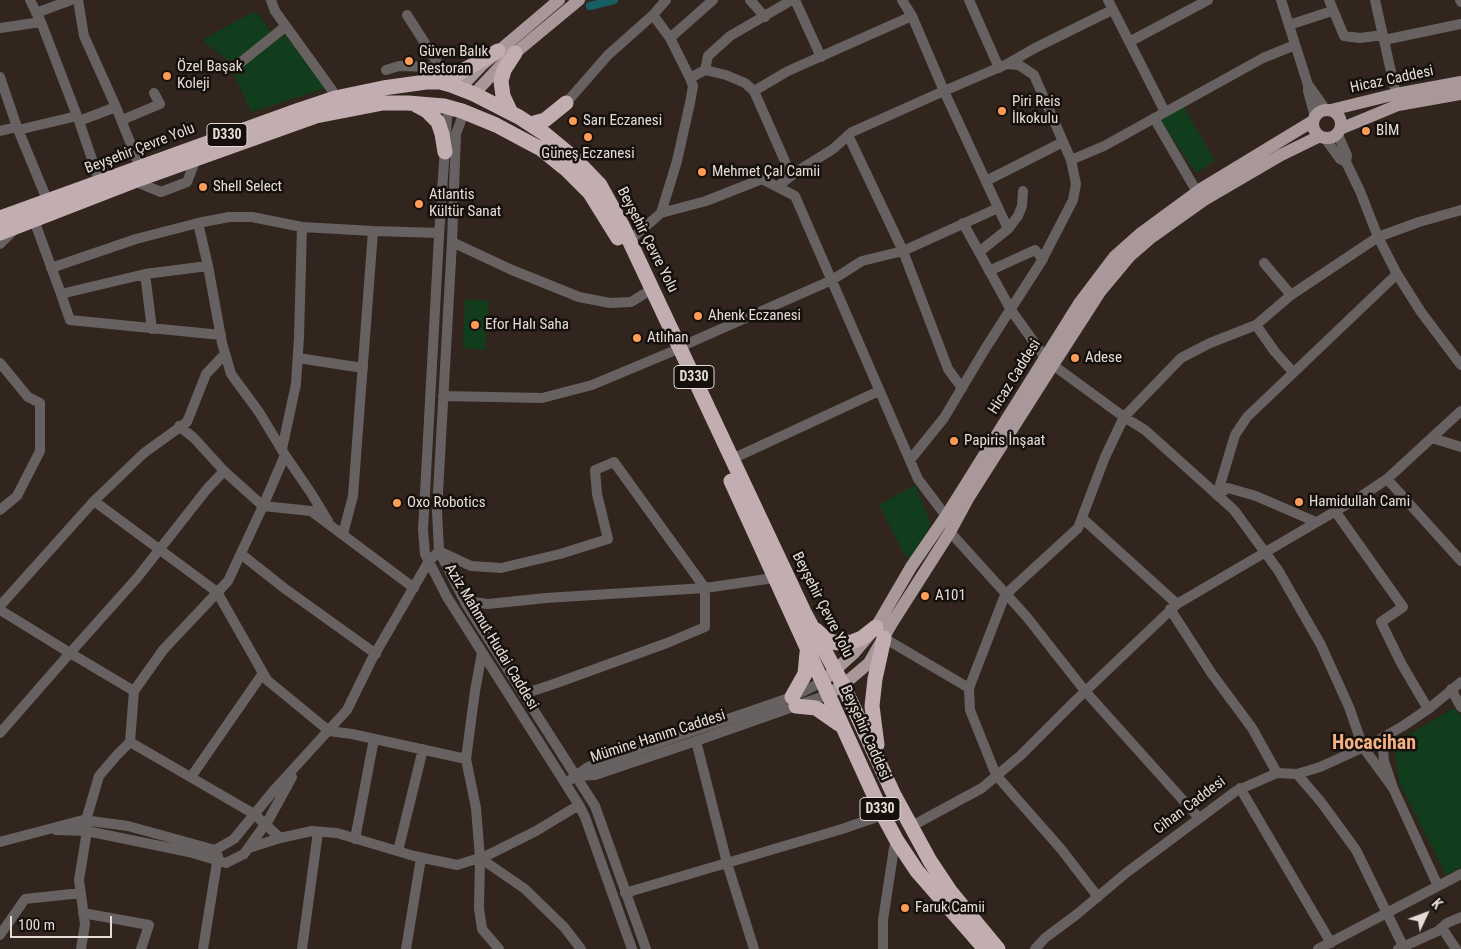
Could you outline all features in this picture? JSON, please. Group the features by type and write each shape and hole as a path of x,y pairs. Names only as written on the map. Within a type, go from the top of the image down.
{"highway":[{"path":"434,82 457,74 498,51"},
{"path":"496,125 488,119 485,112 490,108 505,110 501,81 504,70 514,53"},
{"name":"Beyşehir Çevre Yolu","path":"0,218 100,183 140,166 335,98 410,84 434,82 460,88 505,110 531,124 555,142 574,158 600,185 630,240 724,464 807,649"},
{"path":"410,84 416,87 420,95 410,103"},
{"path":"457,110 460,88"},
{"path":"457,110 474,94"},
{"name":"Beyşehir Çevre Yolu","path":"0,233 134,181 316,116 383,103 410,103 457,110 496,125 541,149 567,170 590,194 624,248 644,294 732,459 812,626 843,685"},
{"path":"410,103 427,111 438,122 445,152"},
{"path":"531,124 545,120 566,103"},
{"path":"555,142 552,135 553,129 566,103"},
{"path":"812,626 828,641 839,643 852,642 880,633 872,706 880,764"},
{"path":"807,649 805,674 794,701 816,708 840,725"},
{"name":"Beyşehir Caddesi","path":"807,649 840,725 897,841 917,871 985,949"},
{"name":"Beyşehir Caddesi","path":"843,685 910,827 950,891 998,949"}],"main road":[{"path":"460,88 498,51 559,0"},
{"path":"474,94 514,53 579,0"},
{"name":"Hicaz Caddesi","path":"1328,110 1396,94 1461,82"},
{"name":"Hicaz Caddesi","path":"1338,131 1398,105 1461,94"},
{"path":"1328,110 1338,116 1340,120 1338,131 1334,136 1323,137 1314,130 1314,119 1322,111 1328,110"},
{"name":"Hicaz Caddesi","path":"825,688 835,671 855,652 892,623 950,532 1049,362 1080,302 1114,256 1141,233 1197,192 1314,119"},
{"name":"Hicaz Caddesi","path":"825,688 843,685 867,666 880,633 911,567 1049,362 1100,292 1130,256 1152,237 1204,200 1281,155 1323,137"},
{"path":"855,652 852,660 854,664 858,667 867,666"}],"street":[{"path":"30,0 39,17 78,118 100,183"},
{"path":"0,28 39,17 71,0"},
{"path":"78,0 84,36 122,120 140,166"},
{"path":"270,0 275,11 332,90 335,98"},
{"path":"566,103 620,42 653,15 666,0"},
{"path":"670,38 713,0"},
{"path":"750,0 765,17"},
{"path":"705,70 708,56 718,45 730,36 794,0 821,57"},
{"path":"902,0 912,16 1008,229"},
{"path":"969,0 1003,66"},
{"path":"1129,42 1208,0"},
{"path":"1281,0 1308,85 1314,119"},
{"path":"1329,0 1344,36 1384,38 1461,24"},
{"path":"1375,0 1396,94"},
{"path":"777,187 833,149 852,132 944,90 1003,66 1110,5 1165,112"},
{"path":"1289,25 1332,11"},
{"path":"386,70 399,66 436,66 437,62 407,14"},
{"path":"653,15 670,38 693,86 677,161 661,213"},
{"path":"754,91 788,71 912,16"},
{"path":"235,68 286,26"},
{"path":"1071,160 1104,146 1263,58 1295,45"},
{"path":"910,460 944,418 1043,259 1073,200 1076,184 1071,160 1034,75 1019,65 1003,66"},
{"path":"690,78 705,70 726,75 745,83 754,91 791,176"},
{"path":"0,77 17,128 48,202"},
{"path":"1308,85 1328,110"},
{"path":"122,120 160,104 154,93"},
{"path":"0,131 78,118 116,107"},
{"name":"Aziz Mahmut Hudai Caddesi","path":"457,110 447,118 423,530 425,554 447,597 579,805 632,949"},
{"name":"Aziz Mahmut Hudai Caddesi","path":"457,110 452,242 437,511 439,551 465,602 595,806 646,949"},
{"path":"1154,118 1197,192"},
{"path":"1338,131 1347,155 1346,162 1378,237 1397,274 1421,312 1461,365"},
{"path":"848,135 903,251 948,369 962,388"},
{"path":"1323,137 1340,159 1346,162"},
{"path":"986,181 1063,142"},
{"path":"630,240 661,213 706,201 762,179 795,196 918,479 946,516"},
{"path":"979,252 1008,229 1018,216 1022,206 1023,191"},
{"path":"443,396 542,398 592,385 832,280 862,261 903,251 998,208"},
{"path":"1098,897 1061,849 996,775 970,710 969,688 1005,595 1078,528 1105,457 1124,417 1182,358 1210,343 1256,325 1291,295 1378,237 1419,222 1461,210"},
{"path":"52,268 136,238 229,217 252,217 302,226 373,232 439,233"},
{"path":"34,220 70,320 221,335"},
{"path":"198,223 225,354 231,374 259,412 329,523"},
{"path":"963,223 1011,310 1049,362 1124,417 1146,430 1234,510 1278,570 1321,645 1349,707 1363,748 1392,788"},
{"path":"81,949 85,924 79,880 87,832 86,820 99,776 130,742 134,692 163,650 228,581 263,506 283,452 296,384 302,226"},
{"path":"0,244 17,227"},
{"path":"343,534 353,496 373,232"},
{"path":"452,242 512,270 579,297 610,303 631,302 644,294"},
{"path":"989,272 1035,250 1043,259"},
{"path":"1264,263 1291,295"},
{"path":"61,294 145,274 208,266"},
{"path":"145,274 152,329"},
{"path":"1217,495 1235,435 1247,417 1397,274"},
{"path":"1256,325 1275,352 1293,372"},
{"path":"134,692 0,608 94,501 144,453 186,422 206,374 225,354"},
{"path":"298,358 363,368"},
{"path":"0,363 28,397 40,403 40,450 17,496 0,510"},
{"path":"732,459 879,391"},
{"path":"910,827 982,788 1020,755 1173,607 1363,495 1388,478 1461,411"},
{"path":"179,426 194,438 224,471 263,506 311,511 414,588"},
{"path":"1432,438 1461,447"},
{"path":"0,842 86,820 128,826 215,850 234,839 347,710 376,654 429,561 439,551 471,566 501,568 560,554 608,539 597,494 595,470 614,462 705,588 705,627 658,646 523,694"},
{"path":"0,733 137,578 207,489 224,471"},
{"path":"1388,478 1461,561"},
{"path":"1217,495 1228,488 1256,496 1316,522"},
{"path":"94,501 217,592 267,680 328,731 374,738 466,759"},
{"path":"1335,511 1404,607 1381,622 1401,663 1428,709"},
{"path":"1082,518 1173,607 1212,674 1252,728 1278,773"},
{"path":"950,532 1026,616 1086,691 1200,818"},
{"path":"241,554 284,588 376,654"},
{"path":"465,602 488,604 546,598 705,588 774,578"},
{"path":"880,633 969,688"},
{"path":"482,653 466,759 476,808 480,858 479,908 482,930 499,949"},
{"path":"191,776 263,673"},
{"name":"Cihan Caddesi","path":"1035,949 1045,938 1126,873 1240,788 1278,773 1297,774 1320,767 1363,748 1428,709 1461,682"},
{"name":"Hicaz Caddesi","path":"794,701 825,688"},
{"path":"1451,690 1461,707"},
{"name":"Mümine Hanım Caddesi","path":"575,776 595,775 696,741 794,701"},
{"name":"Mümine Hanım Caddesi","path":"575,776 588,767 794,701"},
{"path":"355,839 374,738"},
{"path":"1382,738 1384,761 1392,788 1438,886"},
{"path":"696,741 727,864 754,949"},
{"path":"130,742 254,814 280,838"},
{"path":"398,851 423,749"},
{"path":"48,830 87,832 189,852 226,863 244,854 249,848 301,762"},
{"path":"1297,774 1356,850 1386,912 1399,948 1438,931 1447,923 1461,917"},
{"path":"565,784 575,776"},
{"path":"1240,788 1331,943"},
{"path":"249,848 280,838 312,831 337,833 421,858 458,865 480,858 536,831 579,805"},
{"path":"625,893 842,830 883,815"},
{"path":"302,949 318,832"},
{"path":"883,949 883,920 894,848 897,841"},
{"path":"203,949 219,847"},
{"path":"406,949 421,858"},
{"path":"480,858 524,889 564,927 581,949"},
{"path":"1318,949 1461,874"},
{"path":"0,935 25,899 81,893"},
{"path":"83,913 149,925 141,949"},
{"path":"1442,928 1456,949"}],"green space":[{"path":"253,12 258,14 271,32 245,57 229,61 205,43 204,39"},
{"path":"282,32 302,53 326,88 251,112 233,72"},
{"path":"1184,107 1215,161 1196,173 1159,119"},
{"name":"Efor Halı Saha","path":"465,299 489,301 485,350 463,348"},
{"path":"915,485 931,524 911,562 903,552 879,505"},
{"path":"1454,708 1461,716 1461,867 1446,875 1399,782 1394,743"}],"waterway":[{"path":"590,6 614,0"}],"place":[{"name":"Güven Balık Restoran","path":"409,61"},
{"name":"Özel Başak Koleji","path":"167,76"},
{"name":"Piri Reis İlkokulu","path":"1002,111"},
{"name":"Sarı Eczanesi","path":"573,121"},
{"name":"BİM","path":"1366,131"},
{"name":"Güneş Eczanesi","path":"588,137"},
{"name":"Mehmet Çal Camii","path":"702,172"},
{"name":"Shell Select","path":"203,187"},
{"name":"Atlantis Kültür Sanat","path":"419,204"},
{"name":"Ahenk Eczanesi","path":"698,316"},
{"name":"Efor Halı Saha","path":"475,325"},
{"name":"Atlıhan","path":"637,338"},
{"name":"Adese","path":"1075,358"},
{"name":"Papiris İnşaat","path":"954,441"},
{"name":"Hamidullah Cami","path":"1299,502"},
{"name":"Oxo Robotics","path":"397,503"},
{"name":"A101","path":"925,596"},
{"name":"Faruk Camii","path":"905,908"}],"district":[{"name":"Hocacihan","path":"1374,744"}]}
